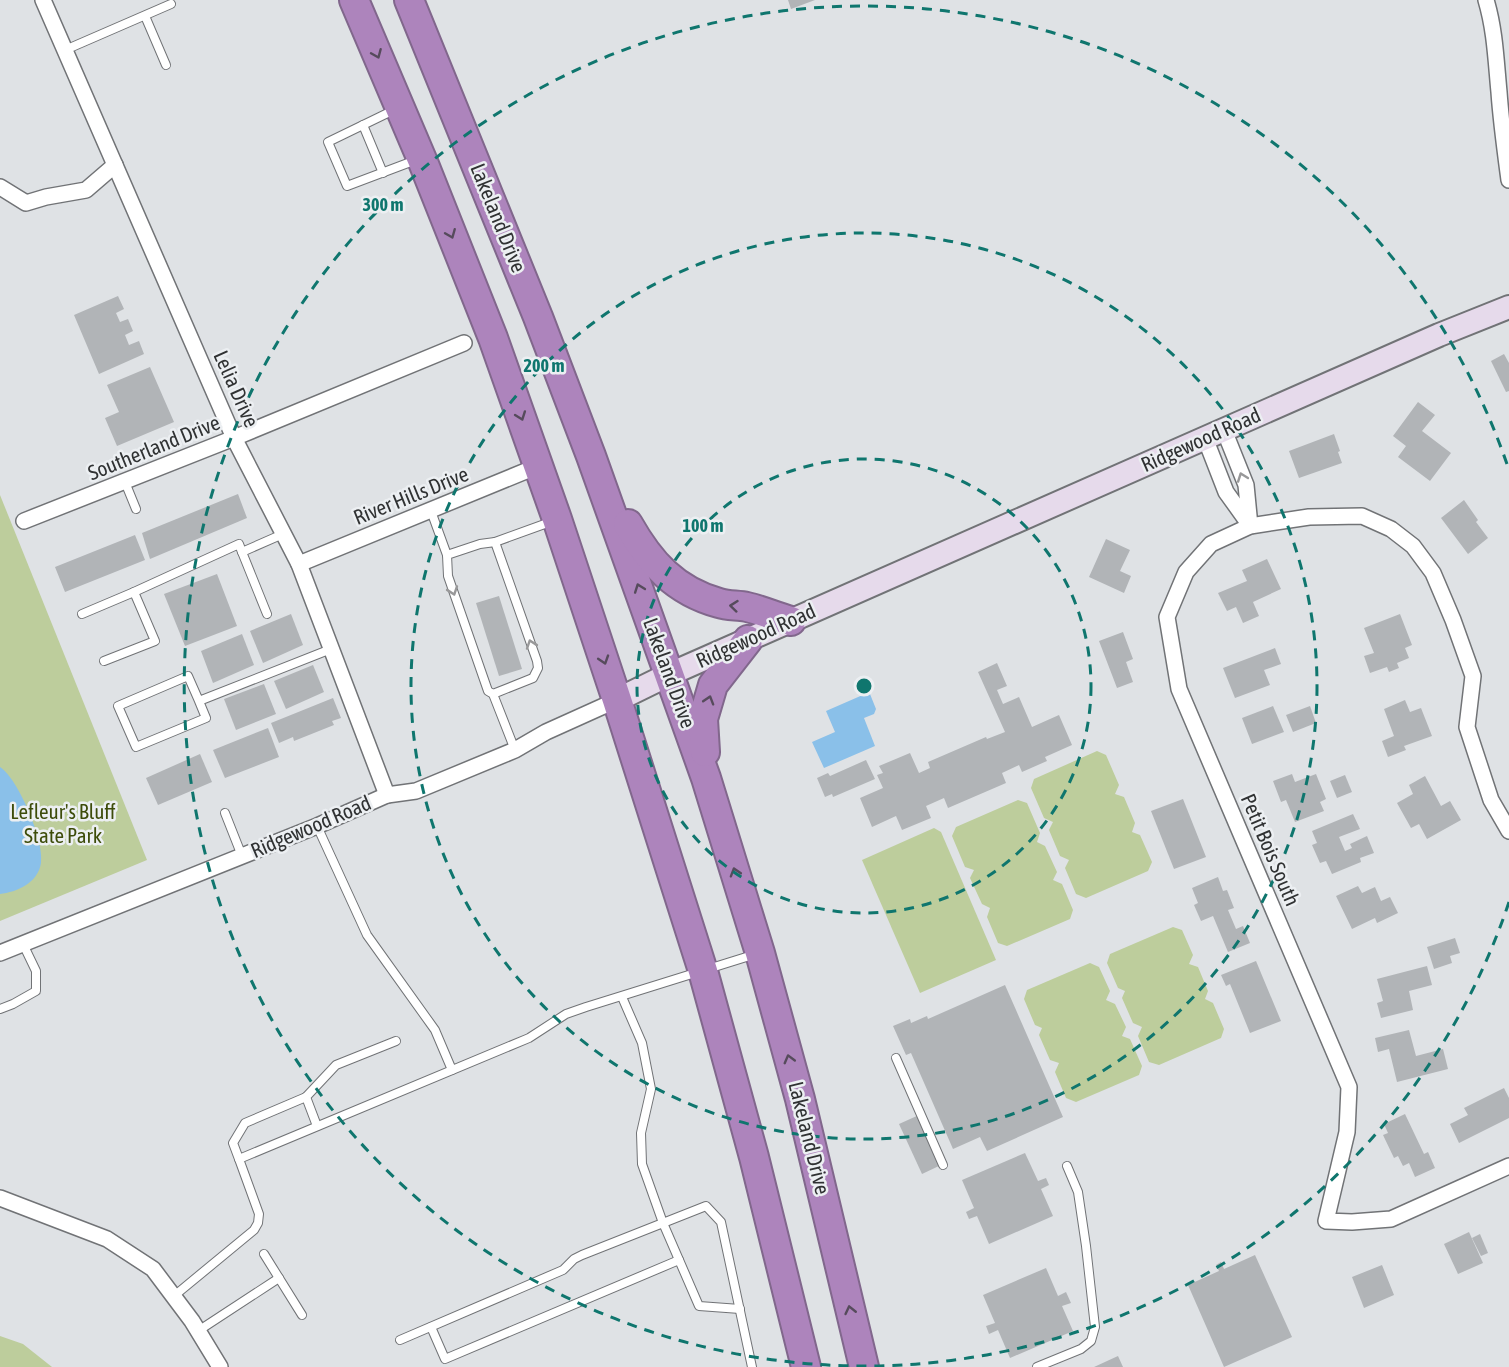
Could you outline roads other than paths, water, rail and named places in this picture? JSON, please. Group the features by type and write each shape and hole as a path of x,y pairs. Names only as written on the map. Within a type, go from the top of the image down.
{"highway":[{"path":"354,0 421,158 493,338 557,519 617,700 703,971 754,1157 806,1367"},
{"name":"Lakeland Drive","path":"410,0 538,317 591,456 706,778 760,952 800,1099 864,1367"},
{"path":"591,456 641,548 662,573 702,598 722,604 746,607 791,621"},
{"path":"706,778 703,719 707,702 713,685 748,640"}],"street":[{"name":"Lelia Drive","path":"43,0 234,438 299,564 387,795"},
{"path":"1486,0 1494,34 1502,133 1509,180"},
{"path":"0,188 26,203 86,190 115,165"},
{"name":"Ridgewood Road","path":"0,953 316,826 387,795 416,791 514,750 546,732 670,674 1214,434 1509,307"},
{"name":"Southerland Drive","path":"24,521 465,343"},
{"path":"1214,434 1226,492 1250,526"},
{"path":"1214,434 1246,485 1250,526"},
{"name":"River Hills Drive","path":"299,564 538,466"},
{"name":"Petit Bois South","path":"1509,831 1491,800 1467,727 1473,676 1433,573 1413,546 1391,529 1362,516 1309,517 1250,526 1211,544 1186,572 1167,617 1179,689 1349,1087 1347,1132 1326,1221 1391,1219 1509,1166"},
{"path":"0,1198 107,1239 153,1269 198,1330 220,1367"}],"lane":[{"path":"65,50 171,4"},
{"path":"145,16 166,65"},
{"path":"400,108 328,142 347,186 421,158"},
{"path":"363,125 383,173"},
{"path":"125,482 136,509"},
{"path":"431,511 447,555 448,576 488,691 493,694 514,750"},
{"path":"447,555 480,544 495,542 557,519"},
{"path":"242,552 283,534"},
{"path":"493,694 533,678 538,668 495,542"},
{"path":"82,614 239,544 267,614"},
{"path":"104,661 155,641 134,592"},
{"path":"199,701 331,649"},
{"path":"189,676 199,701 206,718 136,747 118,706 189,676"},
{"path":"225,813 242,856"},
{"path":"316,826 367,935 435,1030 452,1070"},
{"path":"0,1009 36,991 36,971 23,944"},
{"path":"239,1159 529,1038 566,1014 760,952"},
{"path":"622,997 642,1043 647,1066 651,1089 641,1133 642,1164 663,1223 699,1306 740,1309"},
{"path":"174,1296 254,1230 258,1223 259,1214 233,1143 245,1123 306,1098 336,1065 396,1041"},
{"path":"896,1058 943,1165"},
{"path":"306,1098 317,1126"},
{"path":"1037,1367 1081,1349 1091,1341 1095,1327 1078,1192 1067,1166"},
{"path":"400,1340 562,1270 582,1255 706,1206 721,1222 752,1367"},
{"path":"264,1254 302,1314"},
{"path":"431,1327 445,1359 679,1260"},
{"path":"198,1330 279,1278"}],"water":[{"path":"865,694 870,694 876,709 874,714 864,718 875,746 824,768 812,742 835,732 826,711"},
{"path":"0,767 15,784 29,811 39,841 41,863 36,876 26,885 20,889 0,894"}],"park label":[{"name":"Lefleur's Bluff State Park","path":"63,824"}]}
